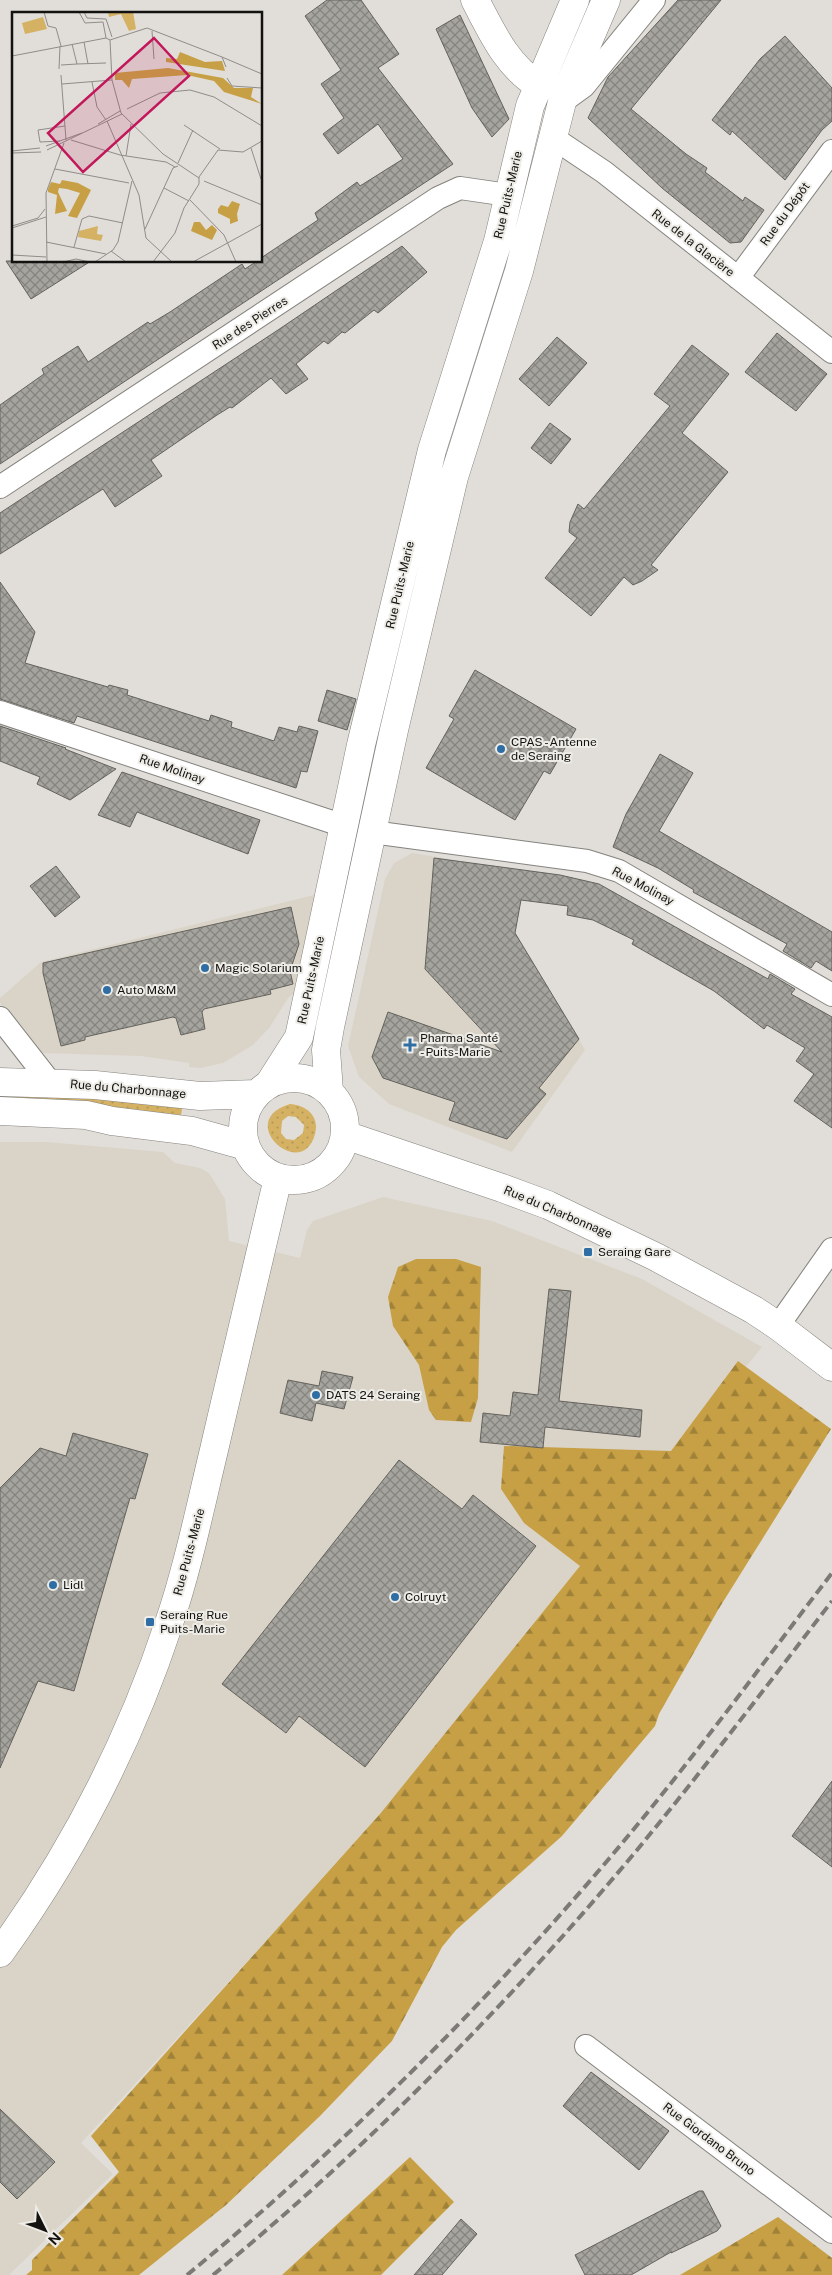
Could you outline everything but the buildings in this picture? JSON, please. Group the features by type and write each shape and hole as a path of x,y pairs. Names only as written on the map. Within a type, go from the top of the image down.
{"street":[{"path":"475,0 510,61 522,75 538,85"},
{"name":"Rue Puits-Marie","path":"263,1089 299,1037 344,826 432,450 493,256 523,132 538,85 575,0"},
{"path":"263,1089 245,1116 243,1128 246,1146 259,1166 278,1178 293,1180 308,1178 322,1172 337,1156 345,1135 344,1119 339,1104 329,1091 326,1050 330,1027 394,730 454,478 519,271 562,102 606,0"},
{"path":"562,102 584,86 654,0"},
{"name":"Rue de la Glacière","path":"552,137 604,172 832,352"},
{"name":"Rue du Dépôt","path":"738,278 832,150"},
{"name":"Rue des Pierres","path":"0,487 438,198 460,188 508,195"},
{"name":"Rue Molinay","path":"0,712 344,826"},
{"name":"Rue Molinay","path":"372,832 587,861 603,865 651,889 832,995"},
{"path":"0,1018 50,1082"},
{"name":"Rue du Charbonnage","path":"0,1082 50,1082 200,1096 263,1089 293,1076 316,1082 329,1091"},
{"path":"0,1110 55,1111 86,1115 112,1122 192,1131 246,1146"},
{"name":"Rue du Charbonnage","path":"345,1135 548,1205 656,1257 778,1326 832,1367"},
{"name":"Rue Puits-Marie","path":"0,1953 45,1887 90,1812 136,1710 166,1632 197,1522 278,1178"},
{"path":"778,1326 832,1248"},
{"name":"Rue Giordano Bruno","path":"586,2046 832,2232"}],"shaded area":[{"path":"412,853 484,865 508,920 585,1050 512,1152 389,1104 359,1077 348,1046 385,879 394,863"},
{"path":"322,893 301,988 288,998 270,1027 253,1045 223,1063 200,1068 189,1067 189,1063 141,1056 40,1053 0,1003 0,998 41,962"},
{"path":"0,1090 183,1103 181,1115 91,1105 0,1102"},
{"path":"290,1104 306,1109 314,1117 315,1134 308,1147 298,1152 286,1151 276,1144 269,1134 268,1123 274,1112","holes":["288,1116 296,1117 304,1125 303,1133 294,1140 286,1139 281,1133 282,1121"]},
{"path":"0,1142 46,1142 163,1152 175,1163 200,1168 209,1173 225,1199 229,1241 300,1258 307,1230 313,1221 383,1197 492,1221 642,1279 762,1347 416,1777 81,2143 113,2174 9,2275 0,2275"}],"green space":[{"path":"416,1259 456,1259 481,1267 478,1398 471,1422 436,1420 429,1410 419,1365 393,1326 388,1297 398,1267"},
{"path":"738,1361 831,1429 718,1610 659,1714 655,1726 562,1836 456,1930 442,1947 392,2041 320,2116 226,2205 139,2275 26,2275 32,2270 32,2260 119,2172 91,2136 380,1814 580,1566 524,1523 501,1489 504,1446 671,1451"},
{"path":"410,2157 454,2202 381,2275 282,2275"},
{"path":"778,2217 832,2258 832,2275 680,2275"}],"railway":[{"path":"187,2275 244,2227 355,2126 462,2021 514,1966 642,1820 832,1573"},
{"path":"213,2275 269,2228 377,2129 429,2078 530,1972 627,1862 832,1601"}],"place":[{"name":"CPAS - Antenne de Seraing","path":"501,749"},
{"name":"Magic Solarium","path":"205,968"},
{"name":"Auto M&M","path":"107,990"},
{"name":"Pharma Santé - Puits-Marie","path":"410,1045"},
{"name":"Seraing Gare","path":"588,1252"},
{"name":"DATS 24 Seraing","path":"316,1395"},
{"name":"Lidl","path":"53,1585"},
{"name":"Colruyt","path":"395,1597"},
{"name":"Seraing Rue Puits-Marie","path":"150,1622"}]}
